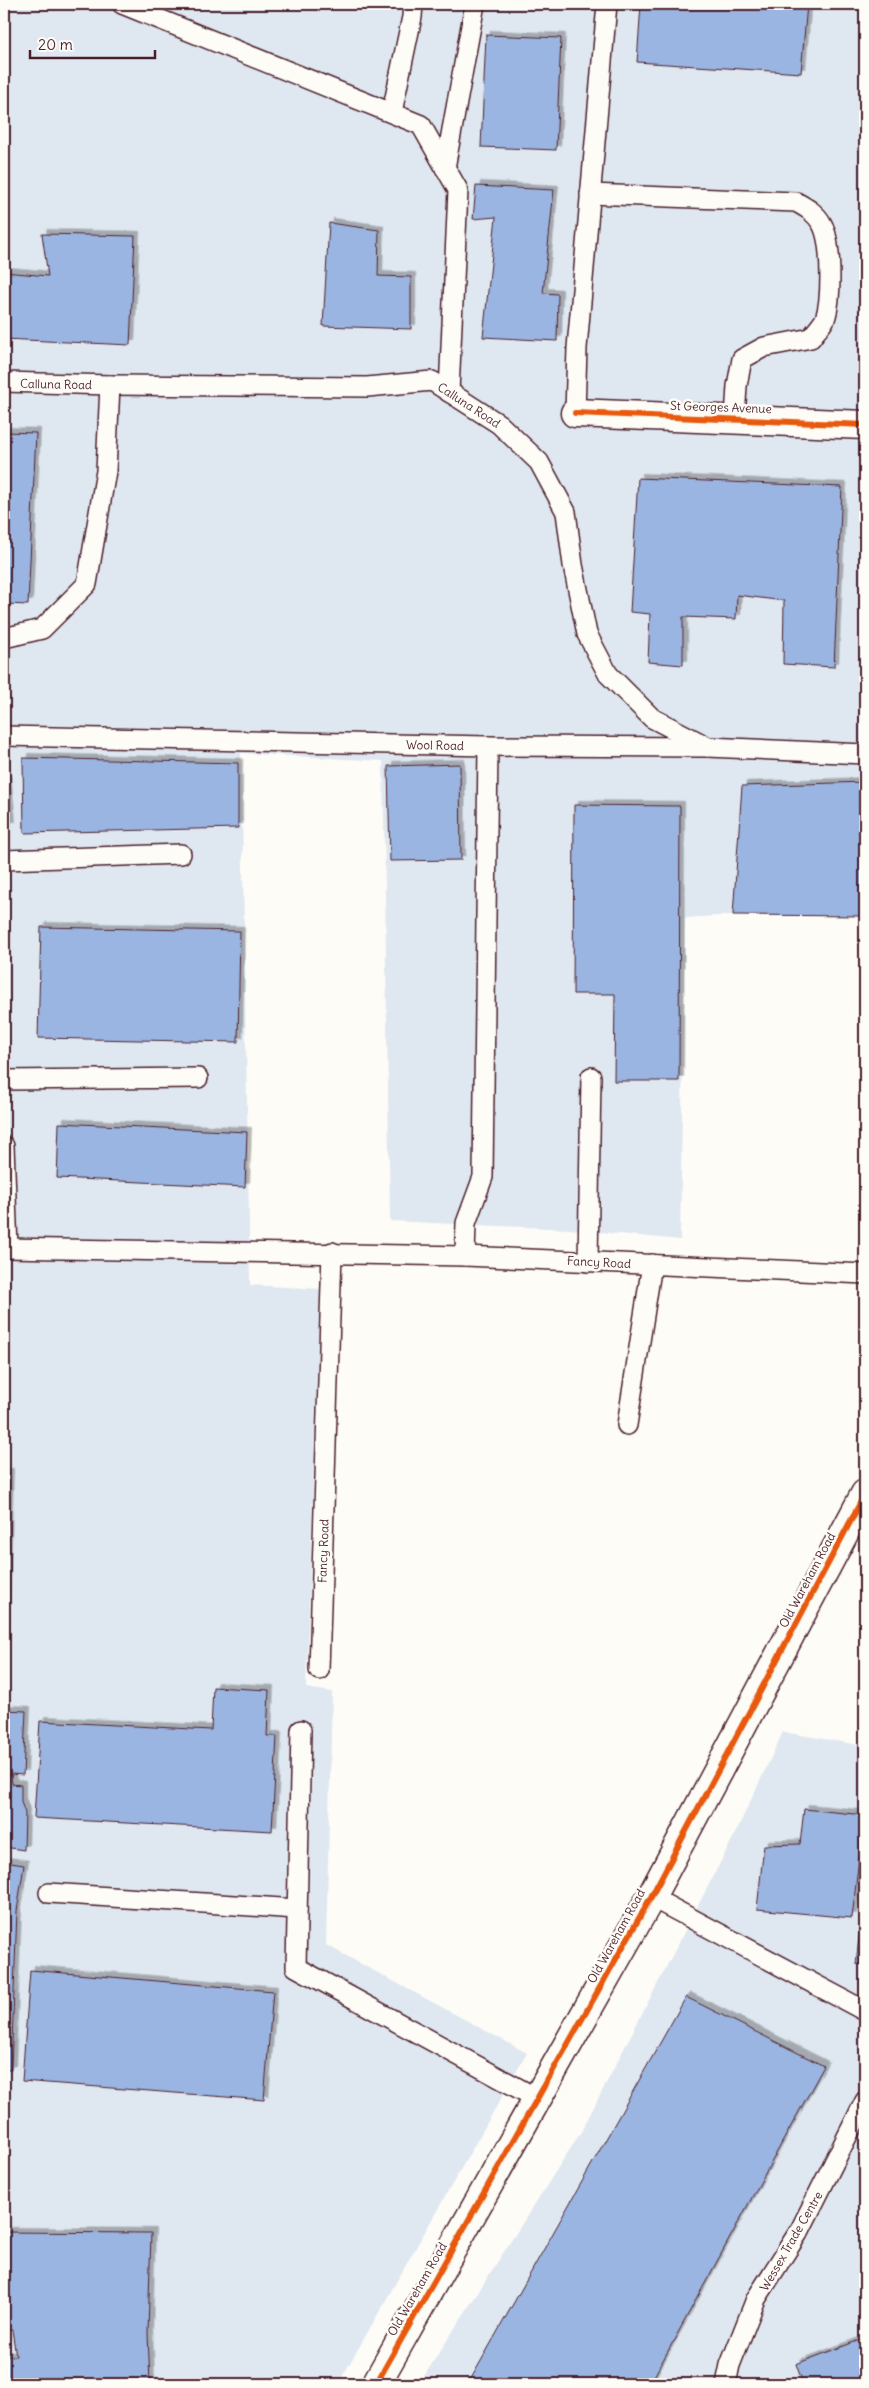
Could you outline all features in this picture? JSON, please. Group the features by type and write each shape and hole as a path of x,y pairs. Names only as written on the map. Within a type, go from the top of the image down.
{"street":[{"name":"St Georges Avenue","path":"575,413 735,418 865,425"},
{"name":"Old Wareham Road","path":"376,2384 650,1897 865,1494"}],"lane":[{"path":"122,4 421,125 458,190 449,392"},
{"path":"392,112 413,4"},
{"path":"445,168 475,4"},
{"path":"575,413 577,348 607,4"},
{"path":"590,194 796,202 812,210 822,222 828,236 830,279 825,319 811,338 764,347 742,359 737,386 735,418"},
{"name":"Calluna Road","path":"4,382 110,385 366,387 432,381 499,424 539,462 566,512 573,565 587,634 608,674 652,718 708,747"},
{"path":"4,638 42,629 87,584 106,471 110,385"},
{"name":"Wool Road","path":"4,736 488,746 708,747 865,754"},
{"path":"465,1256 466,1223 484,1177 488,746"},
{"path":"4,860 181,854"},
{"path":"588,1262 591,1077"},
{"path":"4,1080 198,1078"},
{"path":"4,1146 6,1248"},
{"name":"Fancy Road","path":"6,1248 332,1252 465,1256 865,1274"},
{"name":"Fancy Road","path":"319,1670 332,1252"},
{"path":"628,1425 652,1264"},
{"path":"301,1730 296,1967 538,2099"},
{"path":"49,1893 297,1909"},
{"path":"650,1897 865,2010"},
{"name":"Wessex Trade Centre","path":"726,2384 730,2365 756,2299 800,2230 865,2101"}],"shaded area":[{"path":"4,4 865,4 865,916 733,915 685,918 680,1240 569,1229 390,1221 383,761 241,753 250,1285 320,1289 306,1688 332,1692 326,1945 527,2053 338,2384 4,2384"},
{"path":"783,1732 865,1746 865,2384 419,2384 581,2132 734,1836"}],"building":[{"path":"641,4 807,4 801,73 637,62"},
{"path":"486,35 561,38 556,150 481,147"},
{"path":"476,186 554,190 543,293 558,294 557,341 483,337 496,217 473,219"},
{"path":"329,223 379,230 378,276 411,277 411,329 323,326"},
{"path":"42,234 135,236 130,345 4,339 4,272 48,276"},
{"path":"4,432 36,433 28,605 4,604"},
{"path":"638,478 842,487 834,667 783,664 784,601 737,595 736,619 683,617 683,665 648,662 650,614 630,612"},
{"path":"865,487 865,557 860,556"},
{"path":"23,758 238,763 238,828 24,833"},
{"path":"460,764 461,860 390,861 388,766"},
{"path":"4,779 6,779 11,826 4,826"},
{"path":"865,782 865,916 733,915 742,786"},
{"path":"574,805 680,806 679,1081 614,1081 615,994 573,994"},
{"path":"41,927 240,931 238,1042 38,1038"},
{"path":"59,1123 247,1132 245,1187 57,1178"},
{"path":"4,1473 9,1473 4,1647"},
{"path":"213,1687 269,1690 267,1736 277,1736 272,1831 34,1818 40,1721 211,1730"},
{"path":"4,1710 26,1711 23,1775 11,1774 12,1784 21,1785 21,1802 25,1813 24,1850 4,1847"},
{"path":"804,1809 864,1815 852,1918 757,1909 764,1845 800,1844"},
{"path":"4,1862 24,1865 17,1911 11,2070 4,2070"},
{"path":"865,1882 865,1965 856,1964"},
{"path":"30,1970 273,1991 264,2100 22,2081"},
{"path":"686,1997 824,2066 650,2384 468,2384"},
{"path":"4,2232 151,2233 148,2333 150,2384 4,2384 4,2356 16,2356 12,2330 4,2331"},
{"path":"865,2338 865,2384 803,2384 796,2364"}],"cycle path":[{"path":"575,413 865,425"},
{"path":"376,2384 651,1897 865,1494"}]}
